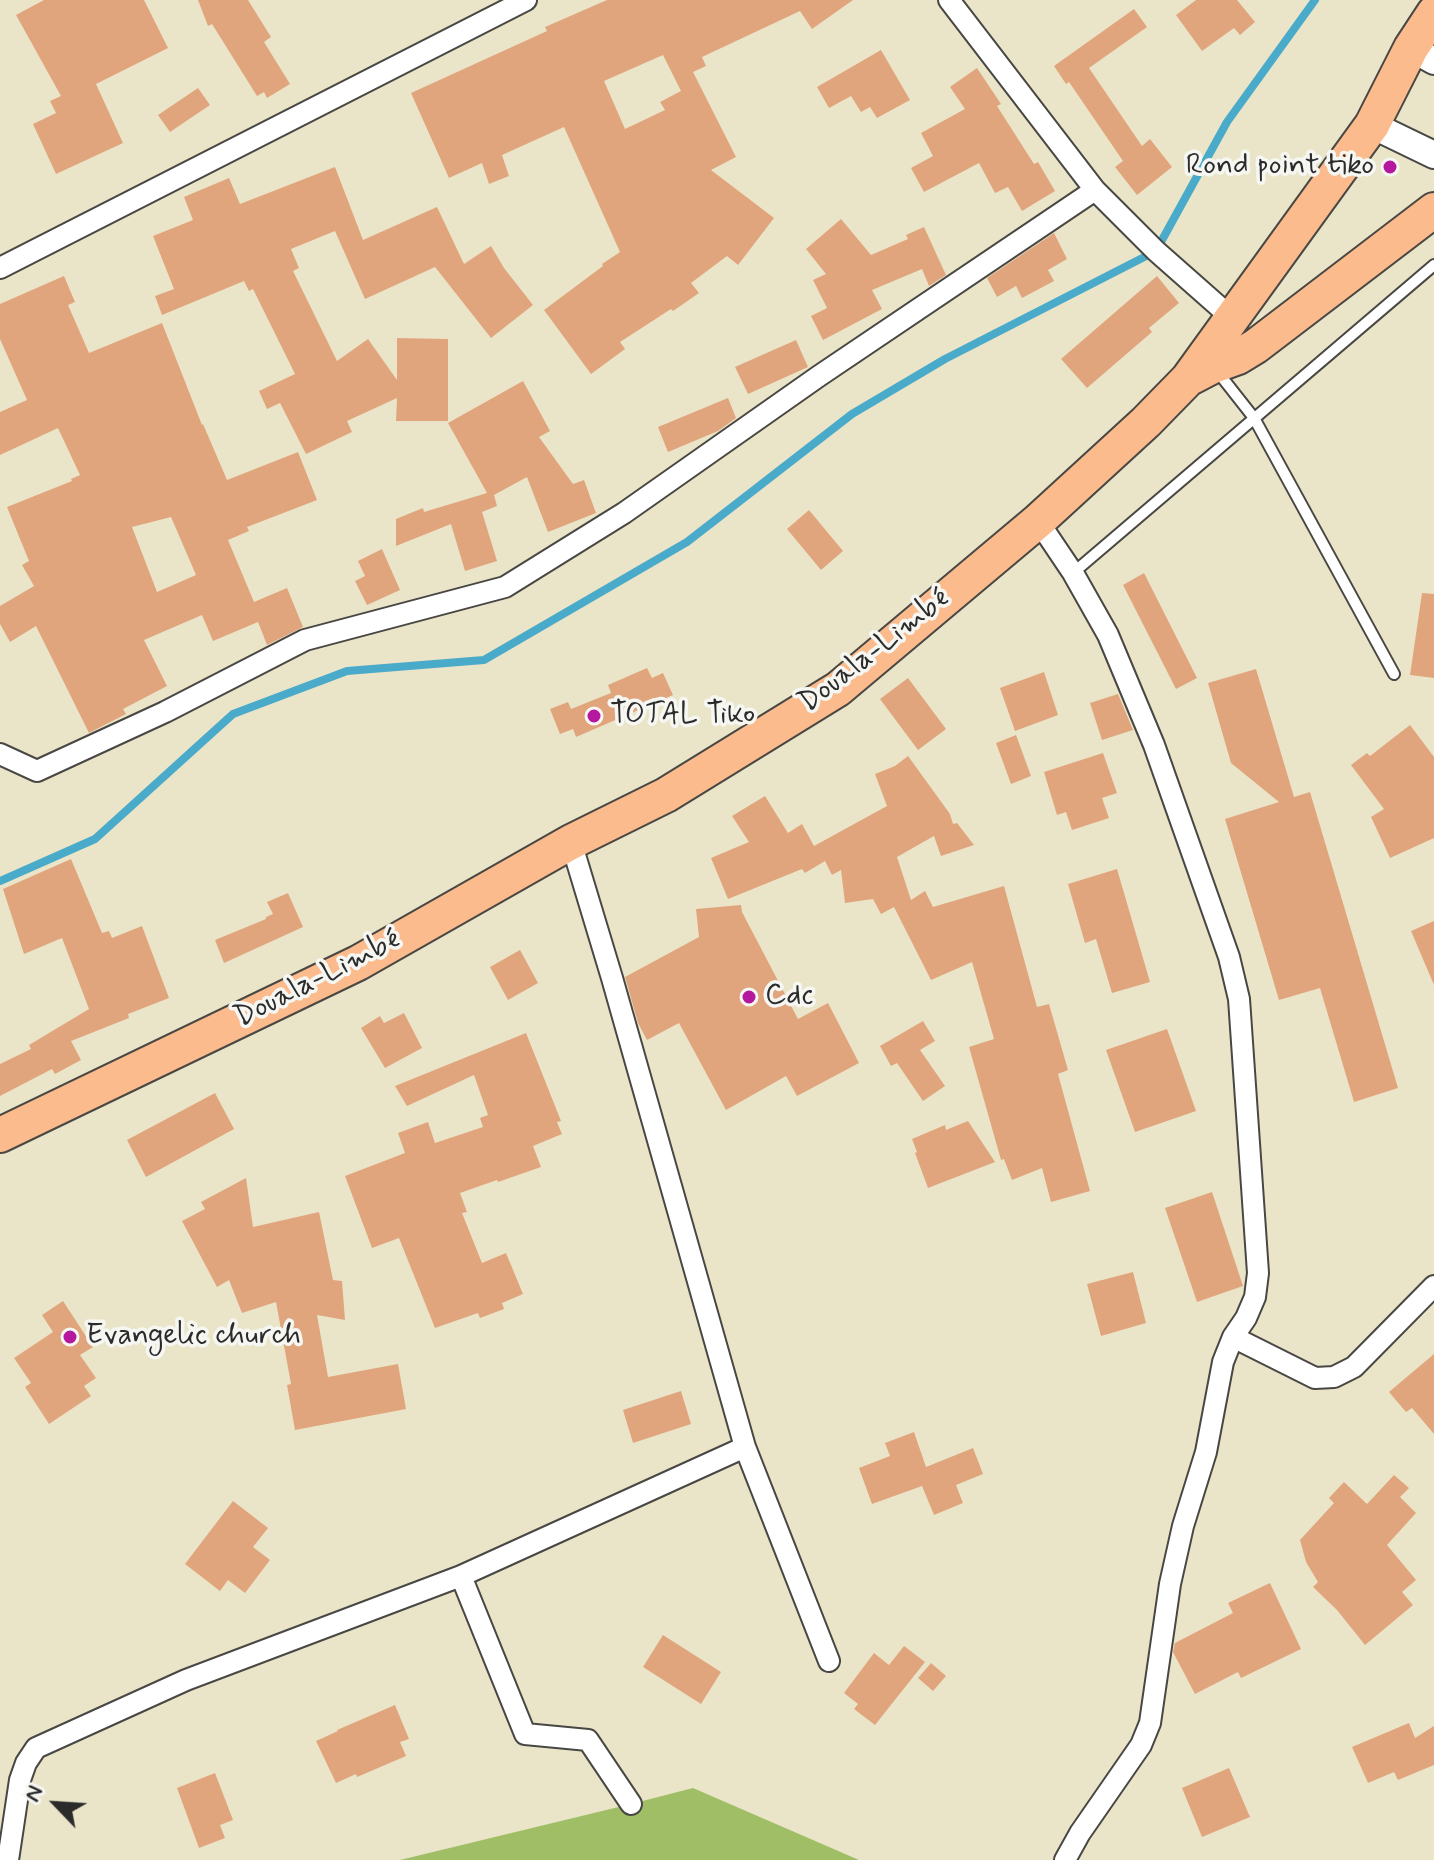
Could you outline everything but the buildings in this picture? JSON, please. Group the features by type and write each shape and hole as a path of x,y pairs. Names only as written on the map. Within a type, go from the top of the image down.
{"highway":[{"name":"Douala-Limbé","path":"0,1135 358,963 571,842 666,795 838,689 1038,521 1201,372 1233,319 1423,55 1434,13"},
{"path":"1201,372 1256,346 1434,210"}],"street":[{"path":"0,268 526,0"},
{"path":"949,0 1095,190 1156,251 1233,319"},
{"path":"1372,125 1434,155"},
{"path":"0,754 37,771 165,712 305,640 505,587 624,513 819,376 1095,190"},
{"path":"1038,521 1073,573 1108,635 1154,745 1229,957 1239,999 1258,1273 1255,1297 1223,1362 1206,1452 1183,1526 1170,1584 1150,1723 1141,1745 1065,1860"},
{"path":"571,842 745,1447 829,1661"},
{"path":"1233,1337 1315,1378 1334,1377 1354,1367 1434,1286"},
{"path":"8,1860 20,1780 36,1748 186,1680 461,1576 745,1447"},
{"path":"461,1576 525,1734 588,1740 631,1804"}],"lane":[{"path":"1073,573 1434,265"},
{"path":"1201,372 1254,418 1394,674"}],"green space":[{"path":"693,1788 859,1860 400,1860 631,1804"}],"waterway":[{"path":"0,881 95,839 233,714 347,671 484,660 687,542 852,414 945,359 1156,251 1227,122 1315,0"}],"place":[{"name":"Rond point tiko","path":"1390,167"},
{"name":"TOTAL Tiko","path":"594,716"},
{"name":"Cdc","path":"749,997"},
{"name":"Evangelic church","path":"70,1337"}]}
